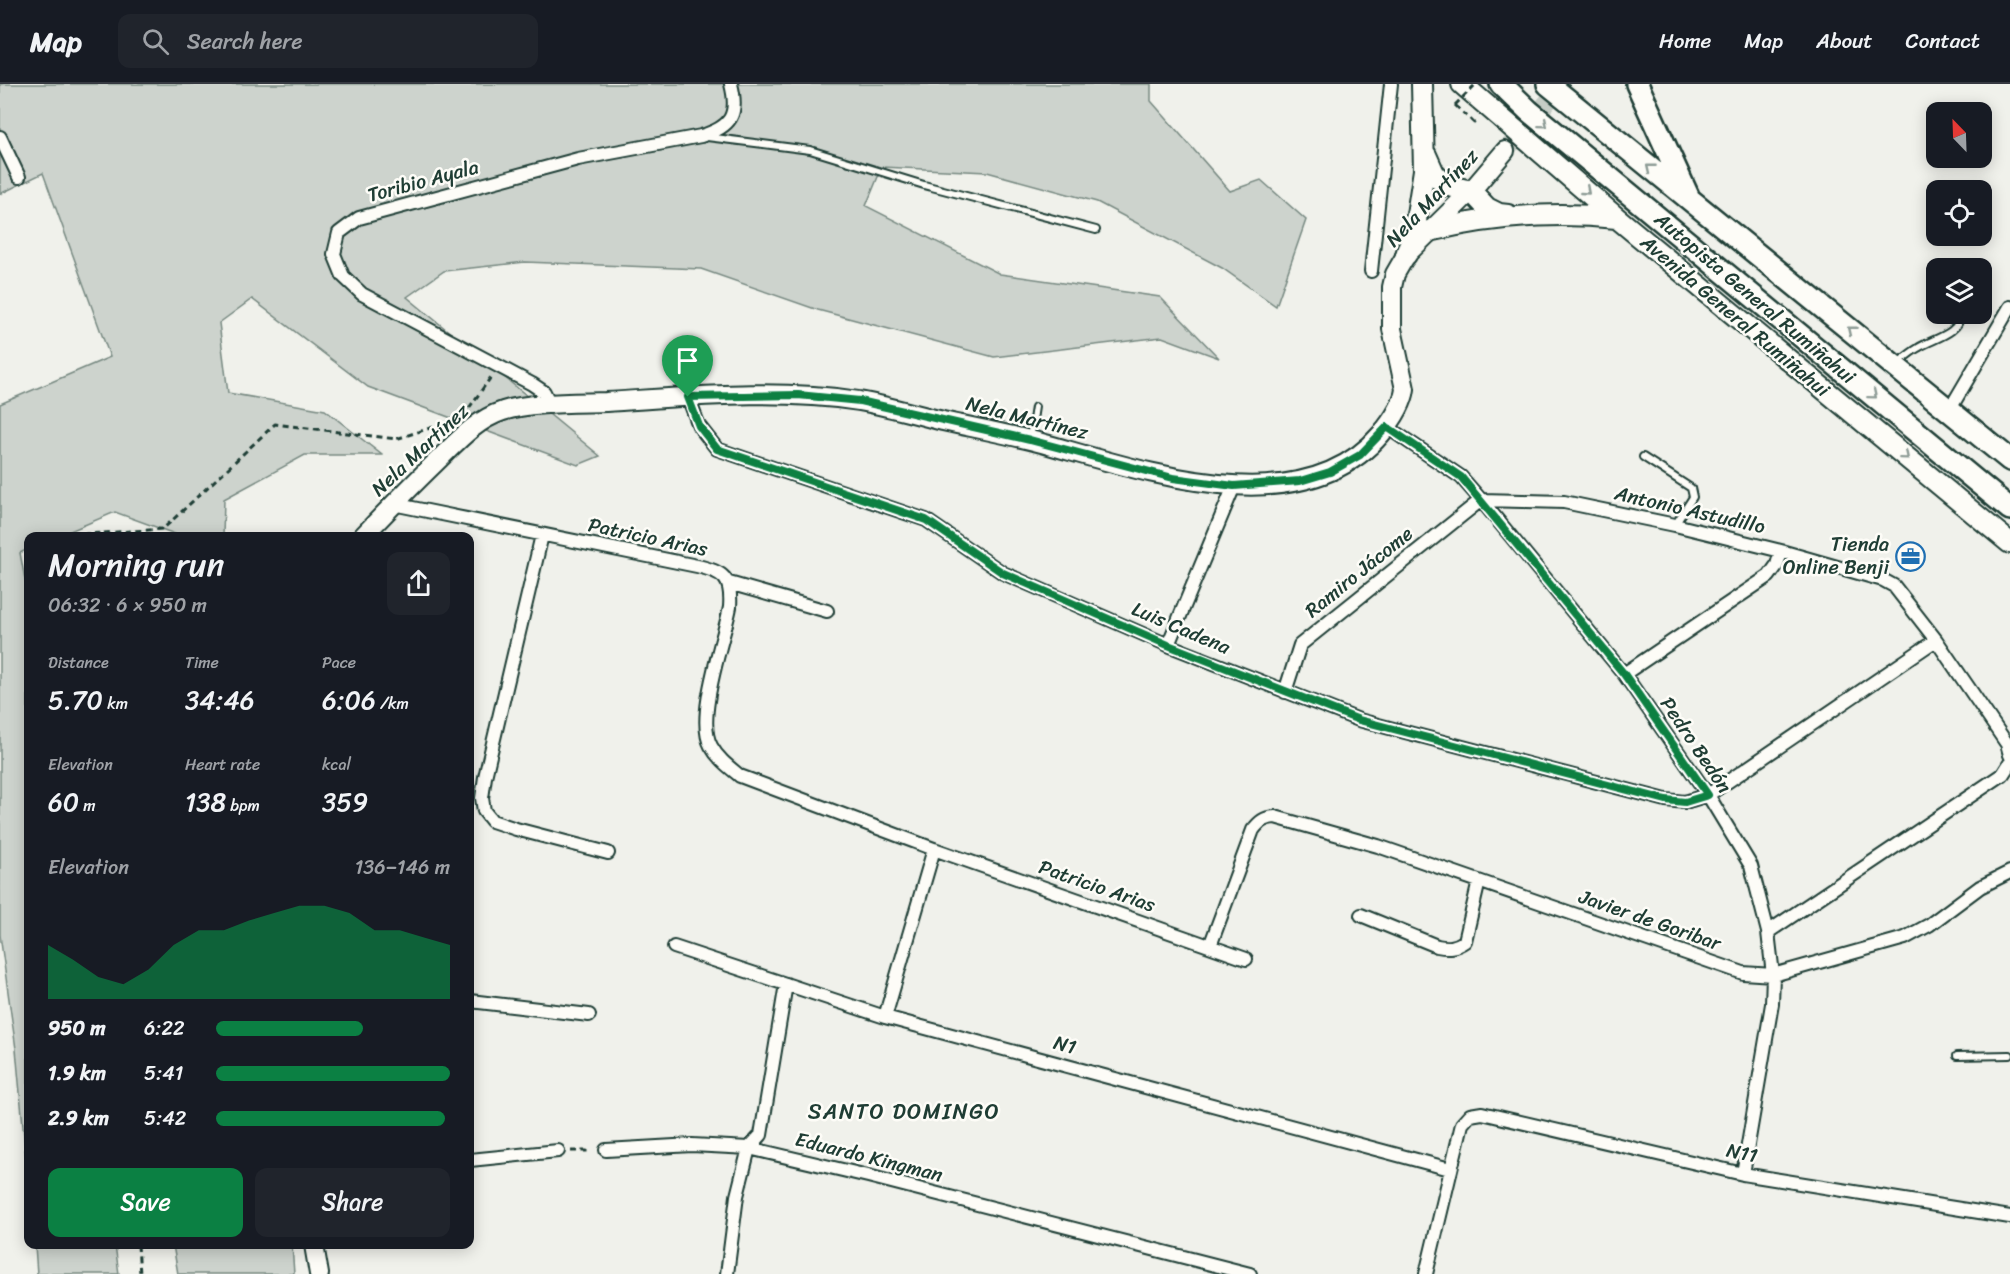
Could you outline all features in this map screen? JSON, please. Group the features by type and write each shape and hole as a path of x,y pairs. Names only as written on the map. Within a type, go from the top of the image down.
{"highway":[{"name":"Autopista General Rumiñahui","path":"1502,84 1529,111 2010,509"},
{"name":"Autopista General Rumiñahui","path":"1548,84 1690,202 1950,409 2010,460"},
{"path":"1637,84 1690,202"}],"main road":[{"path":"1422,84 1427,159 1440,180 1457,190 1471,191 1487,208 1499,214 1517,216"},
{"name":"Avenida General Rumiñahui","path":"1462,84 1617,218 2010,543"},
{"path":"1406,255 1415,227 1420,198 1425,141"},
{"name":"Nela Martínez","path":"367,532 473,426 504,410 550,404 688,397 798,395 860,401 1030,440 1173,478 1234,486 1300,481 1330,472 1360,455 1387,427 1404,397 1405,389 1392,328 1392,287 1395,274 1406,255 1471,191 1505,151"},
{"path":"1429,231 1517,216 1567,215 1617,218"},
{"path":"315,1249 319,1274"}],"street":[{"name":"Toribio Ayala","path":"550,404 544,392 500,366 362,294 343,276 334,254 339,233 359,218 555,165 717,132 728,123 735,111 735,96 731,84"},
{"path":"1371,271 1391,84"},
{"path":"0,137 19,177"},
{"path":"1950,409 2010,307"},
{"name":"Luis Cadena","path":"688,397 699,426 717,449 926,520 1003,573 1168,645 1285,692 1359,720 1666,800 1685,802 1708,795"},
{"name":"Pedro Bedón","path":"1387,427 1461,477 1481,500 1624,674 1708,795 1751,866 1768,932 1773,975 1772,1004 1743,1174"},
{"path":"1168,645 1234,486"},
{"name":"Antonio Astudillo","path":"1481,500 1564,502 1675,525 1781,551 1883,580 1894,586 1936,640 2007,744 2010,755"},
{"name":"Ramiro Jácome","path":"1285,692 1300,645 1481,500"},
{"name":"Patricio Arias","path":"393,504 711,569 722,574 729,583 730,607 708,700 706,723 709,744 721,761 740,776 934,849 1246,959"},
{"path":"542,535 485,777 482,798 484,811 492,821 608,853"},
{"path":"1624,674 1768,576 1778,565 1781,551"},
{"path":"729,583 827,611"},
{"path":"1708,795 1936,640"},
{"path":"1768,932 2003,774 2010,763"},
{"name":"Javier de Goribar","path":"1210,946 1246,844 1259,822 1275,817 1378,846 1743,973 1773,975 1905,938 1929,925 1980,887 2010,872"},
{"path":"885,1017 934,849"},
{"path":"1361,915 1437,946 1447,948 1458,946 1465,941 1479,881"},
{"name":"N1","path":"674,947 885,1017 1450,1168"},
{"path":"728,1274 737,1196 749,1148 761,1135 786,984"},
{"path":"474,1001 589,1015"},
{"name":"N11","path":"1450,1168 1462,1124 1470,1115 1482,1113 1743,1174 2010,1217"},
{"name":"Eduardo Kingman","path":"606,1150 692,1145 749,1148 868,1176 1250,1274"},
{"path":"474,1160 558,1151"},
{"path":"1426,1274 1450,1168"}],"lane":[{"path":"701,136 810,150 924,185 1096,230"},
{"path":"1895,365 1916,349 1950,333 1957,324"},
{"path":"1030,440 1035,407"},
{"path":"1643,457 1691,488 1693,492 1693,497 1675,525"},
{"path":"1957,1056 2010,1054"}],"path":[{"path":"1474,123 1455,105 1476,84"},
{"path":"469,409 500,366"},
{"path":"117,532 163,529 275,424 396,439 462,417"},
{"path":"558,1151 606,1150"},
{"path":"138,1249 140,1274"}],"shaded area":[{"path":"0,84 1151,84 1151,101 1230,191 1261,180 1306,220 1276,306 1222,268 1097,202 987,172 882,167 866,206 1000,274 1160,297 1219,358 1162,337 994,357 818,310 701,269 525,262 444,271 407,297 600,456 578,465 368,387 252,299 219,323 228,393 325,410 382,455 305,455 224,499 223,532 170,532 115,512 68,532 24,532 24,551 20,553 24,574 24,1137 16,1049 0,935 0,404 110,357 43,173 0,194"},
{"path":"35,1249 116,1249 119,1274 37,1274"},
{"path":"174,1249 292,1249 294,1274 178,1274"}],"tunnel":[{"path":"1505,151 1563,84"}],"place":[{"name":"Tienda Online Benji","path":"1910,556"}],"district":[{"name":"SANTO DOMINGO","path":"904,1111"}],"route":[{"path":"798,395 860,401 1030,440 1173,478 1234,486 1265,485 1315,478 1345,465 1360,455 1387,427 1461,477 1624,674 1708,795 1685,802 1666,800 1359,720 1285,692 1168,645 1003,573 926,520 717,449 699,426 688,397 798,395"}]}
